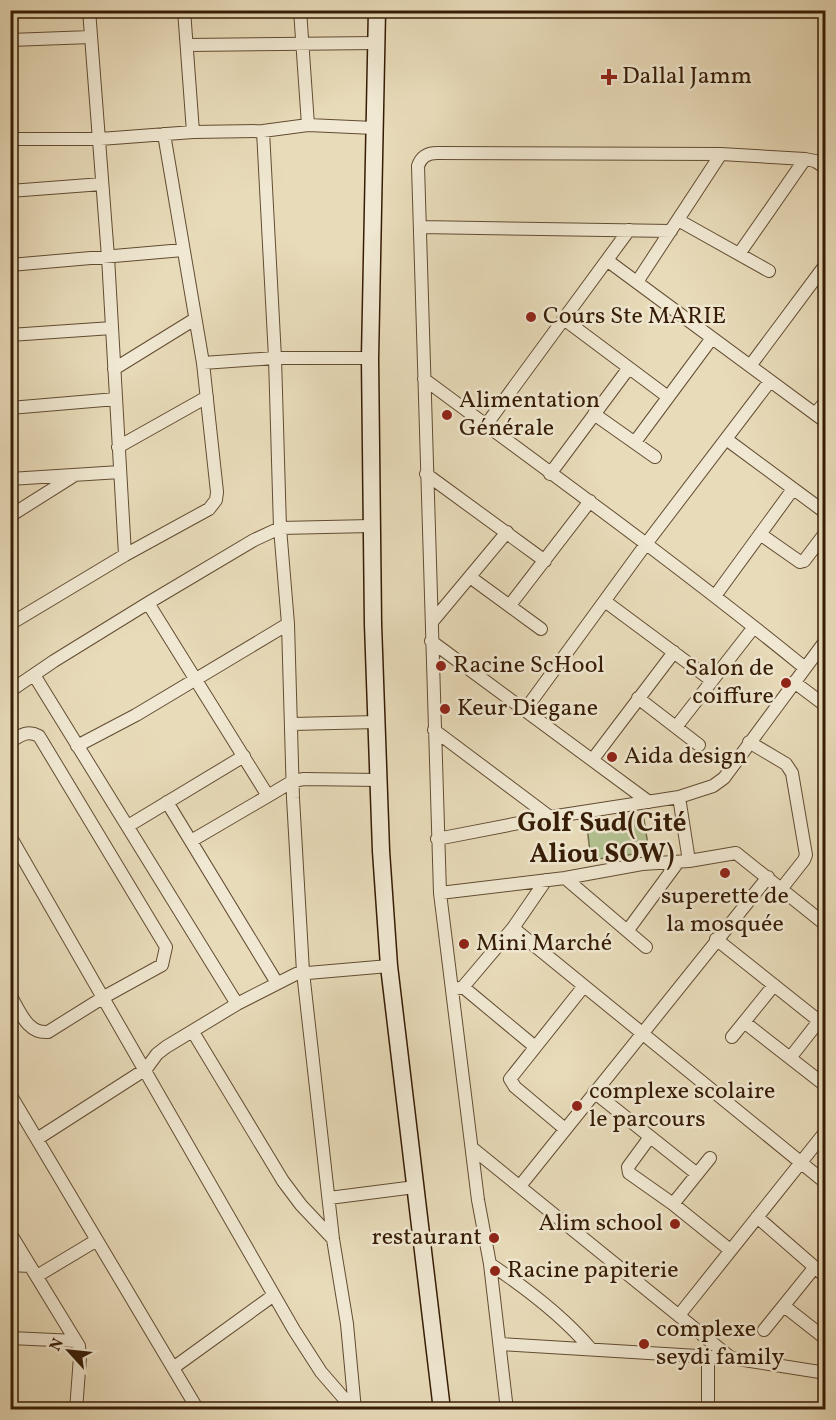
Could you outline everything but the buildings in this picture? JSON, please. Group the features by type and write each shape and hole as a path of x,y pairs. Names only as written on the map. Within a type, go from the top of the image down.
{"main road":[{"path":"377,10 370,358 371,526 381,851 389,966 442,1410"}],"street":[{"path":"89,10 108,257 125,555"},
{"path":"184,10 193,132"},
{"path":"300,10 308,125"},
{"path":"10,40 91,37"},
{"path":"187,45 376,43"},
{"path":"10,139 100,139 193,132 262,131 308,125 374,128"},
{"path":"262,131 275,358 280,528 288,624 303,972 333,1239 347,1324 354,1410"},
{"path":"10,624 125,555 209,509 216,500 203,363 164,134"},
{"path":"507,1410 490,1264 478,1200 458,989 440,893 418,166 420,161 430,153 721,154 806,159 825,168"},
{"path":"637,282 721,154"},
{"path":"739,254 806,159"},
{"path":"10,191 102,184"},
{"path":"678,220 769,271"},
{"path":"420,227 671,231"},
{"path":"486,425 629,230"},
{"path":"10,265 183,250"},
{"path":"608,261 820,418 825,401"},
{"path":"750,366 825,264"},
{"path":"114,369 195,319"},
{"path":"565,320 668,398"},
{"path":"10,335 112,328"},
{"path":"635,442 712,338"},
{"path":"203,363 275,358 370,358"},
{"path":"550,474 628,369"},
{"path":"424,379 550,474 590,501 805,668"},
{"path":"525,710 606,602 646,544 770,381"},
{"path":"118,447 207,397"},
{"path":"10,408 116,399"},
{"path":"594,414 655,457"},
{"path":"726,440 825,513"},
{"path":"10,479 120,472"},
{"path":"10,516 76,474"},
{"path":"426,474 545,561"},
{"path":"715,596 793,489"},
{"path":"510,605 590,501"},
{"path":"10,690 148,603 254,540 280,528 371,526"},
{"path":"432,622 507,532"},
{"path":"760,534 800,562 804,561 825,532"},
{"path":"470,577 541,629"},
{"path":"606,602 711,680"},
{"path":"148,603 268,796"},
{"path":"77,746 288,624"},
{"path":"676,727 754,627"},
{"path":"437,839 550,817 679,797 719,783 805,668 821,654 825,639"},
{"path":"431,641 649,802"},
{"path":"593,759 674,652"},
{"path":"34,675 237,1004"},
{"path":"794,682 825,706"},
{"path":"638,698 699,745"},
{"path":"292,724 377,722"},
{"path":"434,730 550,817"},
{"path":"10,742 25,733 39,736 166,947 162,965 48,1032 39,1033 30,1028 10,995"},
{"path":"749,742 786,764 792,773 805,858 782,888"},
{"path":"128,826 244,756"},
{"path":"191,841 293,781 304,779 378,780"},
{"path":"628,930 683,861 679,797"},
{"path":"167,802 277,983"},
{"path":"10,836 274,1295 321,1372 354,1410"},
{"path":"440,893 565,878 642,864 683,861 736,852 825,925"},
{"path":"520,1186 768,877"},
{"path":"565,878 646,947"},
{"path":"458,989 513,928 546,880"},
{"path":"513,928 825,1182"},
{"path":"716,939 774,985 822,1017 790,1058"},
{"path":"37,1139 146,1069 157,1054 237,1004 277,983 303,972 389,966"},
{"path":"732,1037 774,985"},
{"path":"565,1129 510,1082 511,1075 584,986"},
{"path":"458,989 534,1046"},
{"path":"744,1022 825,1086"},
{"path":"193,1032 283,1181 301,1205 333,1239"},
{"path":"594,1092 697,1174"},
{"path":"10,1094 198,1410"},
{"path":"680,1314 825,1131"},
{"path":"650,1137 627,1170 730,1250"},
{"path":"472,1148 680,1314 731,1358"},
{"path":"673,1204 710,1158"},
{"path":"329,1198 415,1187"},
{"path":"757,1217 825,1277"},
{"path":"10,1233 76,1341 80,1357 76,1410"},
{"path":"10,1265 33,1271 97,1240"},
{"path":"490,1264 572,1326 590,1348"},
{"path":"764,1330 814,1268"},
{"path":"173,1368 274,1295"},
{"path":"784,1306 825,1339"},
{"path":"10,1338 76,1341"},
{"path":"500,1344 731,1358 825,1373"},
{"path":"708,1356 708,1410"}],"green space":[{"path":"644,819 649,852 591,860 587,827"}],"place":[{"name":"Dallal Jamm","path":"609,77"},
{"name":"Cours Ste MARIE","path":"531,317"},
{"name":"Alimentation Générale","path":"447,415"},
{"name":"Racine ScHool","path":"441,666"},
{"name":"Salon de coiffure","path":"786,683"},
{"name":"Keur Diegane","path":"445,709"},
{"name":"Aida design","path":"612,757"},
{"name":"superette de la mosquée","path":"725,873"},
{"name":"Mini Marché","path":"464,944"},
{"name":"complexe scolaire le parcours","path":"577,1106"},
{"name":"Alim school","path":"675,1224"},
{"name":"restaurant","path":"494,1238"},
{"name":"Racine papiterie","path":"495,1271"},
{"name":"complexe seydi family","path":"644,1344"}],"district":[{"name":"Golf Sud(Cité Aliou SOW)","path":"602,840"}]}
